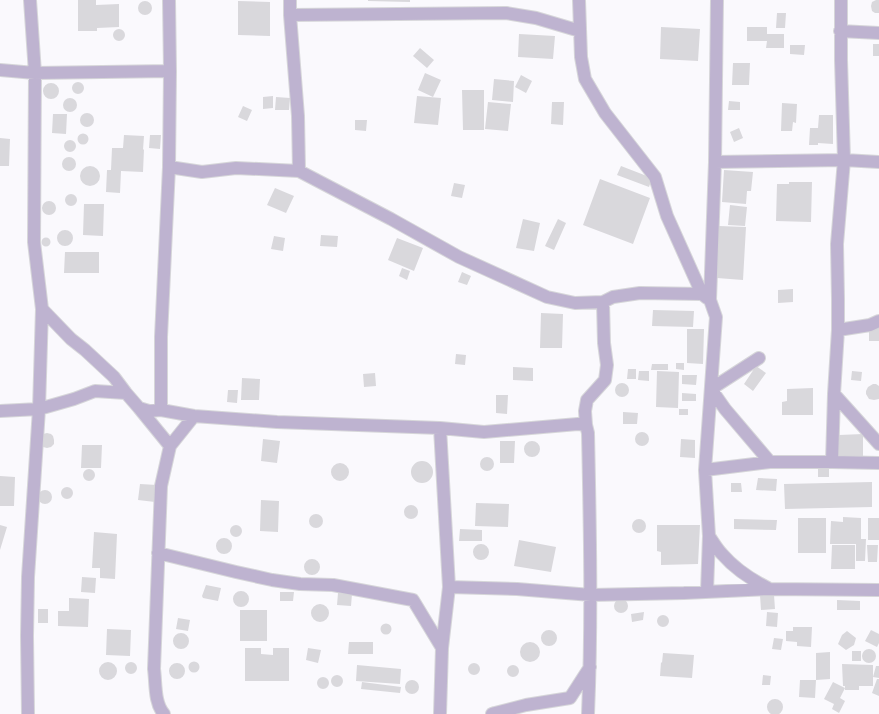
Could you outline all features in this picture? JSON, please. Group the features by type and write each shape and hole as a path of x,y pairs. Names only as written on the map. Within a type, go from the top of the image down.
{"street":[{"path":"28,714 28,576 39,409 42,309 34,242 35,73 30,0"},
{"path":"161,410 161,336 169,167 169,0"},
{"path":"290,0 298,116 299,171"},
{"path":"579,0 581,57 585,79 605,113 655,177 667,216 716,317 705,470 709,536 707,591"},
{"path":"706,297 715,162 717,0"},
{"path":"832,462 838,330 837,244 844,160 840,30 841,0"},
{"path":"290,15 506,13 536,18 580,31"},
{"path":"840,30 879,33"},
{"path":"0,70 35,73 170,71"},
{"path":"715,162 844,160 879,162"},
{"path":"169,167 202,172 236,168 299,171 391,219 459,257 547,297 575,303 603,302 613,297 640,293 706,297"},
{"path":"588,714 591,595 588,434 585,411 587,400 605,380 607,365 604,343 603,302"},
{"path":"42,309 72,339 114,377 170,446"},
{"path":"838,330 870,325 879,322"},
{"path":"711,389 759,358"},
{"path":"711,389 725,410 770,462"},
{"path":"0,411 39,409 94,392 126,393"},
{"path":"834,394 879,444"},
{"path":"139,408 194,416 278,422 440,428 484,432 578,424 586,425"},
{"path":"164,714 160,710 157,699 154,669 161,486 170,446 194,416"},
{"path":"440,428 449,587 442,648 440,714"},
{"path":"705,470 770,462 879,463"},
{"path":"709,536 721,553 734,567 749,578 769,589"},
{"path":"158,553 272,580 300,584 333,585 413,600 442,648"},
{"path":"449,587 517,589 591,595 769,589 879,590"},
{"path":"492,714 494,712 526,705 570,698 590,667"}],"building":[{"path":"78,0 96,0 96,5 119,4 119,27 97,28 97,31 78,31"},
{"path":"410,0 410,2 368,1"},
{"path":"879,0 879,13 872,11 872,2"},
{"path":"145,1 150,3 152,8 150,13 145,15 140,13 138,8 140,3"},
{"path":"238,1 270,2 270,36 238,35"},
{"path":"777,13 786,13 785,28 776,28"},
{"path":"661,27 700,29 698,61 660,59"},
{"path":"747,27 767,27 767,34 784,34 784,48 766,48 767,41 747,41"},
{"path":"117,29 121,29 125,35 121,41 117,41 113,37 113,33"},
{"path":"519,34 555,36 553,59 518,57"},
{"path":"873,44 879,44 879,56 873,56"},
{"path":"790,45 805,45 804,55 790,54"},
{"path":"420,48 434,60 427,68 413,56"},
{"path":"733,63 750,63 749,85 732,85"},
{"path":"425,73 441,80 433,97 418,90"},
{"path":"521,75 532,81 526,93 515,87"},
{"path":"494,79 514,81 513,102 492,100"},
{"path":"76,82 80,82 84,88 80,94 76,94 72,90 72,86"},
{"path":"51,83 57,85 59,91 57,97 51,99 45,97 43,91 45,85"},
{"path":"462,90 484,90 484,130 463,130"},
{"path":"273,96 273,108 263,109 263,97"},
{"path":"417,96 441,98 438,125 414,123"},
{"path":"276,97 290,98 289,110 275,110"},
{"path":"70,98 75,100 77,105 75,110 70,112 65,110 63,105 65,100"},
{"path":"729,101 740,102 740,110 728,110"},
{"path":"488,102 511,104 508,131 485,129"},
{"path":"552,102 564,102 563,125 551,124"},
{"path":"782,103 797,104 796,123 793,122 792,131 781,131"},
{"path":"243,106 252,110 247,121 238,117"},
{"path":"87,113 92,115 94,120 92,125 87,127 82,125 80,120 82,115"},
{"path":"53,114 67,114 66,134 52,133"},
{"path":"819,115 833,115 833,144 818,143 818,145 809,145 810,128 818,128"},
{"path":"355,120 367,120 366,131 355,130"},
{"path":"739,128 743,138 734,142 730,132"},
{"path":"83,133 87,135 89,139 87,143 83,145 79,143 77,139 79,135"},
{"path":"124,135 144,136 143,172 121,171 120,193 106,192 107,170 111,170 112,148 123,148"},
{"path":"150,135 161,135 160,149 149,148"},
{"path":"0,138 10,139 9,166 0,166"},
{"path":"68,140 72,140 76,146 72,152 68,152 64,148 64,144"},
{"path":"66,157 72,157 76,161 76,167 72,171 66,171 62,167 62,161"},
{"path":"90,166 97,169 100,176 97,183 90,186 83,183 80,176 83,169"},
{"path":"621,166 652,178 649,187 617,175"},
{"path":"724,170 753,172 751,191 747,191 746,204 722,202"},
{"path":"600,179 650,198 633,244 583,225"},
{"path":"789,182 812,182 811,222 776,221 777,184 789,184"},
{"path":"454,183 465,185 462,198 451,196"},
{"path":"275,188 294,196 286,213 267,205"},
{"path":"69,194 73,194 77,200 73,206 69,206 65,202 65,198"},
{"path":"49,201 54,203 56,208 54,213 49,215 44,213 42,208 44,203"},
{"path":"84,204 104,204 103,236 83,235"},
{"path":"730,205 747,207 745,226 728,225"},
{"path":"523,219 540,223 534,251 516,248"},
{"path":"558,219 566,223 554,250 545,246"},
{"path":"719,226 746,227 743,280 717,278"},
{"path":"65,230 71,232 73,238 71,244 65,246 59,244 57,238 59,232"},
{"path":"321,235 338,236 337,247 320,246"},
{"path":"274,236 285,238 283,251 271,249"},
{"path":"46,237 51,242 46,247 41,242"},
{"path":"397,238 423,248 414,271 388,260"},
{"path":"65,252 99,252 99,273 64,273"},
{"path":"402,268 410,271 407,280 399,276"},
{"path":"462,272 471,276 467,285 458,282"},
{"path":"793,289 793,302 778,303 778,290"},
{"path":"653,310 694,311 693,327 652,326"},
{"path":"541,313 563,314 562,348 540,348"},
{"path":"869,328 879,328 879,341 869,341"},
{"path":"687,329 704,329 703,364 687,363"},
{"path":"456,354 466,355 465,365 455,364"},
{"path":"676,363 684,363 684,370 676,369"},
{"path":"652,364 668,364 668,370 651,370"},
{"path":"756,366 766,373 753,391 744,384"},
{"path":"513,367 533,368 533,381 513,380"},
{"path":"628,369 636,369 636,379 627,379"},
{"path":"639,371 649,371 649,381 638,380"},
{"path":"657,371 679,372 678,408 656,407"},
{"path":"852,371 862,372 861,381 851,380"},
{"path":"375,373 376,386 364,387 363,374"},
{"path":"682,375 697,375 696,385 682,384"},
{"path":"242,378 260,379 259,400 241,400"},
{"path":"622,383 627,385 629,390 627,395 622,397 617,395 615,390 617,385"},
{"path":"873,384 879,386 879,399 869,399 866,394 868,387"},
{"path":"813,388 813,415 782,415 782,402 787,401 787,389"},
{"path":"228,390 238,390 237,403 227,402"},
{"path":"682,393 696,394 696,401 682,401"},
{"path":"496,395 508,395 507,414 496,413"},
{"path":"679,409 688,409 688,415 679,415"},
{"path":"623,412 638,413 637,424 623,424"},
{"path":"642,432 647,434 649,439 647,444 642,446 637,444 635,439 637,434"},
{"path":"47,433 53,436 54,444 47,448 40,444 43,434"},
{"path":"863,434 863,456 839,456 839,435"},
{"path":"263,439 280,441 277,463 261,461"},
{"path":"681,439 695,440 695,458 680,457"},
{"path":"500,441 515,441 514,463 500,463"},
{"path":"532,441 539,446 540,449 535,456 532,457 525,452 524,449 529,442"},
{"path":"82,445 102,445 101,468 81,468"},
{"path":"487,457 492,459 494,464 492,469 487,471 482,469 480,464 482,459"},
{"path":"422,461 430,464 433,472 430,480 422,483 414,480 411,472 414,464"},
{"path":"340,463 346,466 349,472 346,478 340,481 334,478 331,472 334,466"},
{"path":"829,467 829,477 818,477 818,468"},
{"path":"87,469 91,469 95,475 91,481 87,481 83,477 83,473"},
{"path":"0,476 15,477 14,506 0,506"},
{"path":"758,478 777,479 776,491 756,490"},
{"path":"872,482 872,507 785,509 784,484"},
{"path":"731,483 741,483 742,492 731,492"},
{"path":"140,484 157,485 155,502 138,500"},
{"path":"67,487 71,489 73,493 71,497 67,499 63,497 61,493 63,489"},
{"path":"42,490 48,490 52,494 52,500 48,504 42,504 38,500 38,494"},
{"path":"261,500 279,501 278,532 260,531"},
{"path":"476,503 509,504 508,527 475,526"},
{"path":"408,505 414,505 418,509 418,515 414,519 408,519 404,515 404,509"},
{"path":"313,514 319,514 323,518 323,524 319,528 313,528 309,524 309,518"},
{"path":"843,517 861,518 861,539 866,539 865,561 856,561 856,544 830,544 831,521 843,522"},
{"path":"798,518 826,518 826,553 798,553"},
{"path":"868,518 879,518 879,540 868,540"},
{"path":"636,519 642,519 646,523 646,529 642,533 636,533 632,529 632,523"},
{"path":"734,519 777,520 776,530 734,529"},
{"path":"0,525 7,527 0,550"},
{"path":"236,525 240,527 242,531 240,535 236,537 232,535 230,531 232,527"},
{"path":"657,525 700,525 698,564 661,565 661,552 657,551"},
{"path":"460,529 482,530 482,541 459,541"},
{"path":"94,532 117,534 115,579 100,578 100,568 92,568"},
{"path":"221,538 227,538 232,543 230,552 227,554 221,554 216,549 216,543"},
{"path":"519,540 556,547 551,572 514,566"},
{"path":"481,544 487,546 489,552 487,558 481,560 475,558 473,552 475,546"},
{"path":"832,545 855,545 855,569 831,569"},
{"path":"867,545 878,545 877,562 868,562"},
{"path":"312,559 319,564 320,567 315,574 312,575 305,570 304,567 309,560"},
{"path":"82,577 96,578 95,593 81,592"},
{"path":"206,585 221,588 218,601 203,598 202,596"},
{"path":"238,591 244,591 249,596 247,605 244,607 238,607 233,602 233,596"},
{"path":"280,592 294,592 293,601 280,601"},
{"path":"338,593 352,594 351,606 337,605"},
{"path":"760,595 774,595 775,609 761,610"},
{"path":"69,598 89,599 88,627 58,626 58,611 69,611"},
{"path":"618,599 624,599 628,603 628,609 624,613 618,613 614,609 614,603"},
{"path":"837,600 860,601 860,610 837,610"},
{"path":"320,604 326,607 329,613 326,619 320,622 314,619 311,613 314,607"},
{"path":"38,609 48,609 48,623 38,623"},
{"path":"240,610 267,610 267,641 240,641"},
{"path":"644,612 643,620 632,622 631,614"},
{"path":"767,612 778,613 777,627 766,626"},
{"path":"663,615 667,617 669,621 667,625 663,627 659,625 657,621 659,617"},
{"path":"178,618 190,620 188,631 176,629"},
{"path":"384,624 388,624 390,625 390,633 384,634 381,631 381,627"},
{"path":"793,627 812,627 811,647 797,646 797,642 786,641 786,631 793,631"},
{"path":"107,629 131,630 130,656 106,655"},
{"path":"549,630 556,635 557,638 552,645 549,646 542,641 541,638 546,631"},
{"path":"871,630 879,634 879,643 877,647 865,641"},
{"path":"847,631 856,638 854,645 846,650 838,644 842,635"},
{"path":"181,633 187,635 189,641 187,647 181,649 175,647 173,641 175,635"},
{"path":"774,638 783,639 781,650 772,649"},
{"path":"349,642 373,642 373,654 348,654"},
{"path":"530,642 537,645 540,652 537,659 530,662 523,659 520,652 523,645"},
{"path":"245,648 261,648 261,654 273,655 273,648 289,648 289,681 245,681"},
{"path":"308,648 321,650 318,663 306,660"},
{"path":"866,649 872,649 876,653 876,659 872,663 866,663 862,659 862,653"},
{"path":"852,651 861,651 861,661 852,661"},
{"path":"830,652 830,679 816,680 816,653"},
{"path":"663,653 694,655 692,678 660,676"},
{"path":"194,661 198,663 200,667 198,671 194,673 190,671 188,667 190,663"},
{"path":"108,662 114,665 117,671 114,677 108,680 102,677 99,671 102,665"},
{"path":"129,662 133,662 137,668 133,674 129,674 125,670 125,666"},
{"path":"177,663 184,668 185,671 180,678 177,679 170,674 169,671 174,664"},
{"path":"476,663 479,664 479,674 472,675 469,674 468,667 469,664"},
{"path":"842,664 873,665 873,686 859,686 859,690 845,690 845,686 843,686"},
{"path":"357,665 401,669 400,684 356,681"},
{"path":"515,665 518,666 518,676 511,677 508,676 507,669 508,666"},
{"path":"876,666 879,666 879,678 873,677"},
{"path":"337,675 341,677 343,681 341,685 337,687 333,685 331,681 333,677"},
{"path":"763,675 771,676 770,685 762,685"},
{"path":"321,677 325,677 329,683 325,689 321,689 317,685 317,681"},
{"path":"877,679 879,679 879,696 872,693"},
{"path":"409,680 415,680 419,684 419,690 415,694 409,694 405,690 405,684"},
{"path":"800,680 816,680 815,698 799,697"},
{"path":"362,682 401,687 400,693 361,689"},
{"path":"833,682 845,688 840,698 845,701 839,713 832,709 834,704 824,699"},
{"path":"775,699 781,701 783,707 781,713 775,715 769,713 767,707 769,701"}]}
